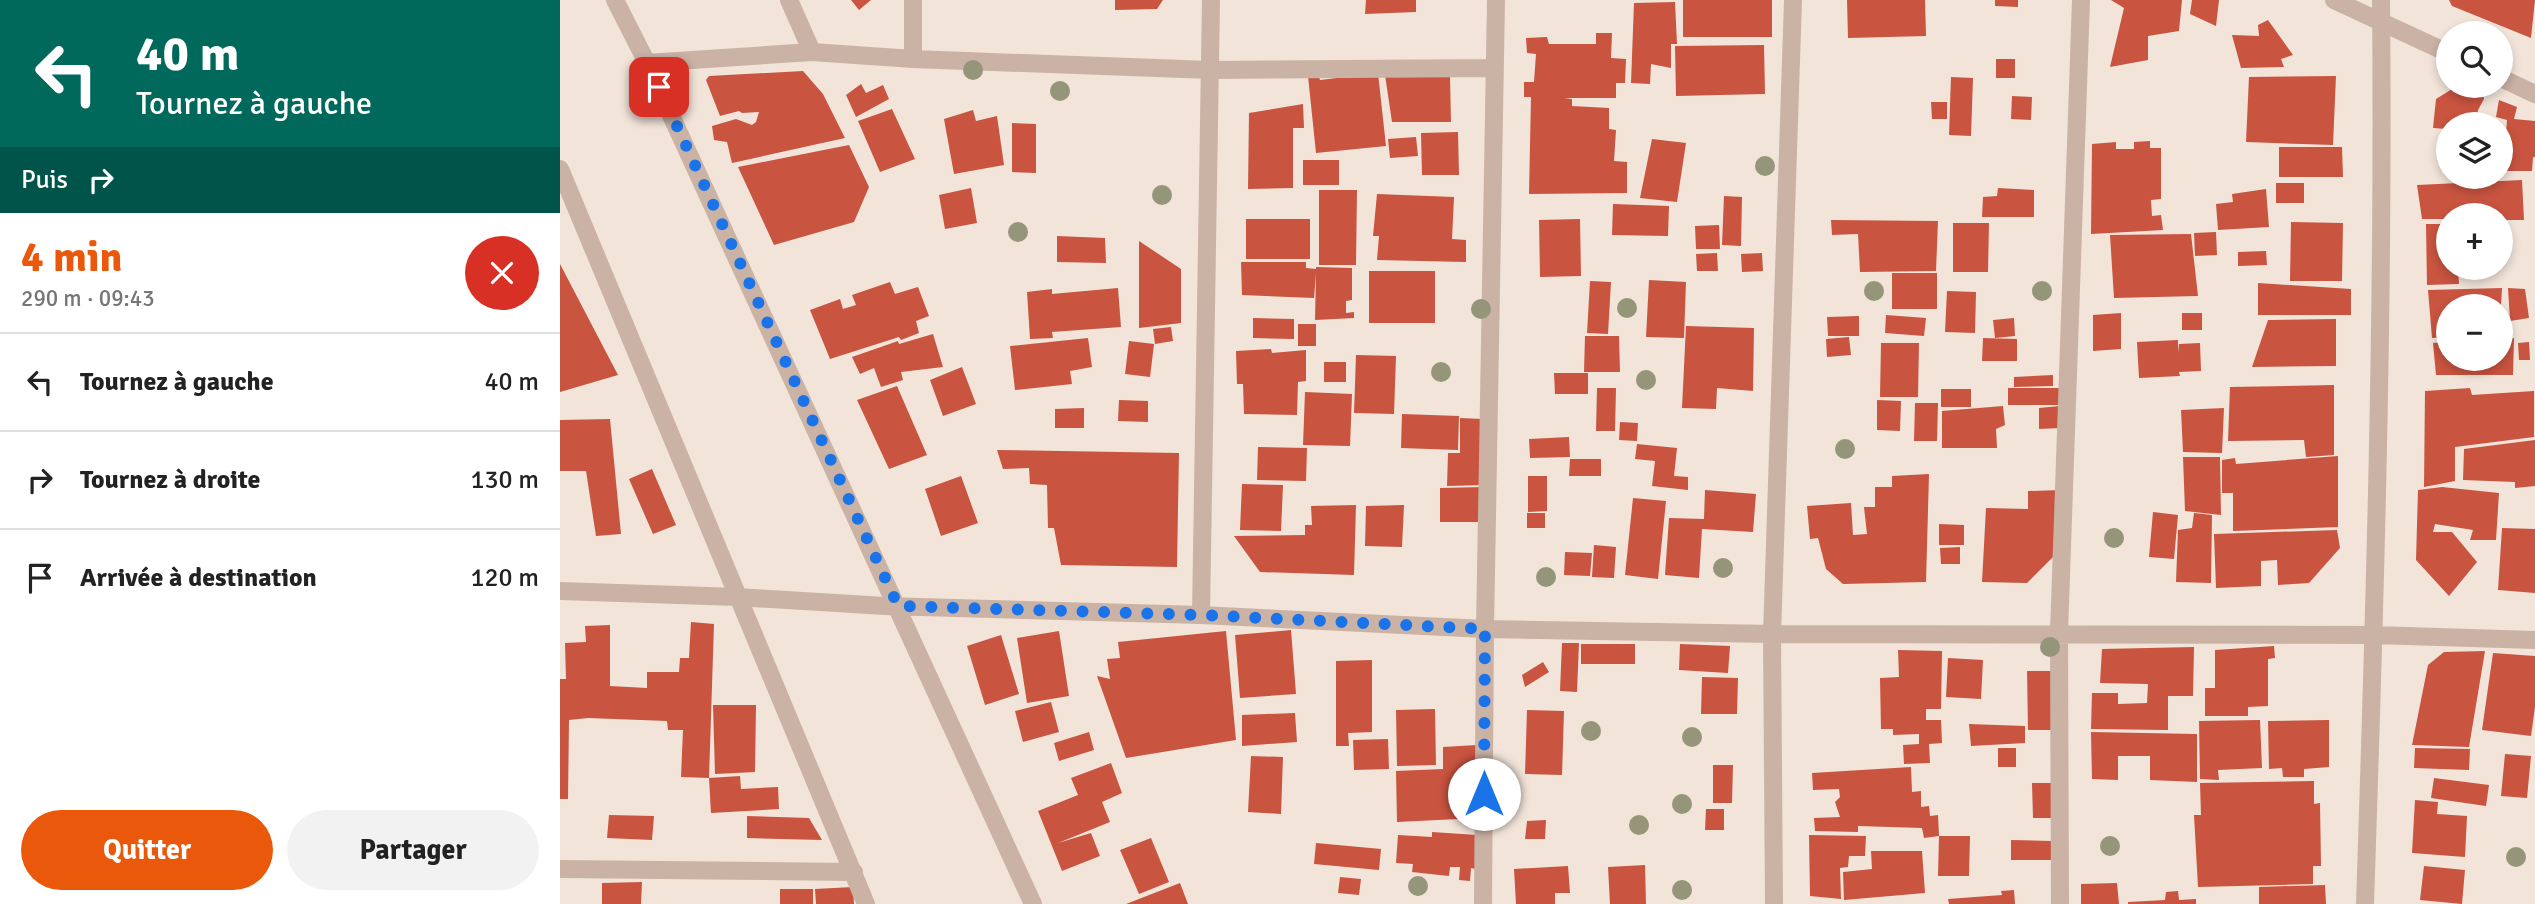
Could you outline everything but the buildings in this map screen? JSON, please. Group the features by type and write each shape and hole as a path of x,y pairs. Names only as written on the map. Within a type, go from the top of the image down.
{"street":[{"path":"615,0 647,63 1033,904"},
{"path":"789,0 812,52"},
{"path":"913,0 913,59"},
{"path":"1201,615 1211,0"},
{"path":"1483,904 1496,0"},
{"path":"1774,904 1772,634 1793,0"},
{"path":"2060,904 2059,633 2081,0"},
{"path":"2334,0 2436,46"},
{"path":"2365,904 2381,338 2381,0"},
{"path":"647,63 812,52 913,59 1210,70 1494,68"},
{"path":"2513,84 2535,94"},
{"path":"560,169 866,904"},
{"path":"560,591 898,606 1201,615 1485,629 1772,634 2374,635 2535,640"},
{"path":"560,869 854,872"}],"route":[{"path":"659,87 898,606 1201,615 1485,629 1484,794"}]}
